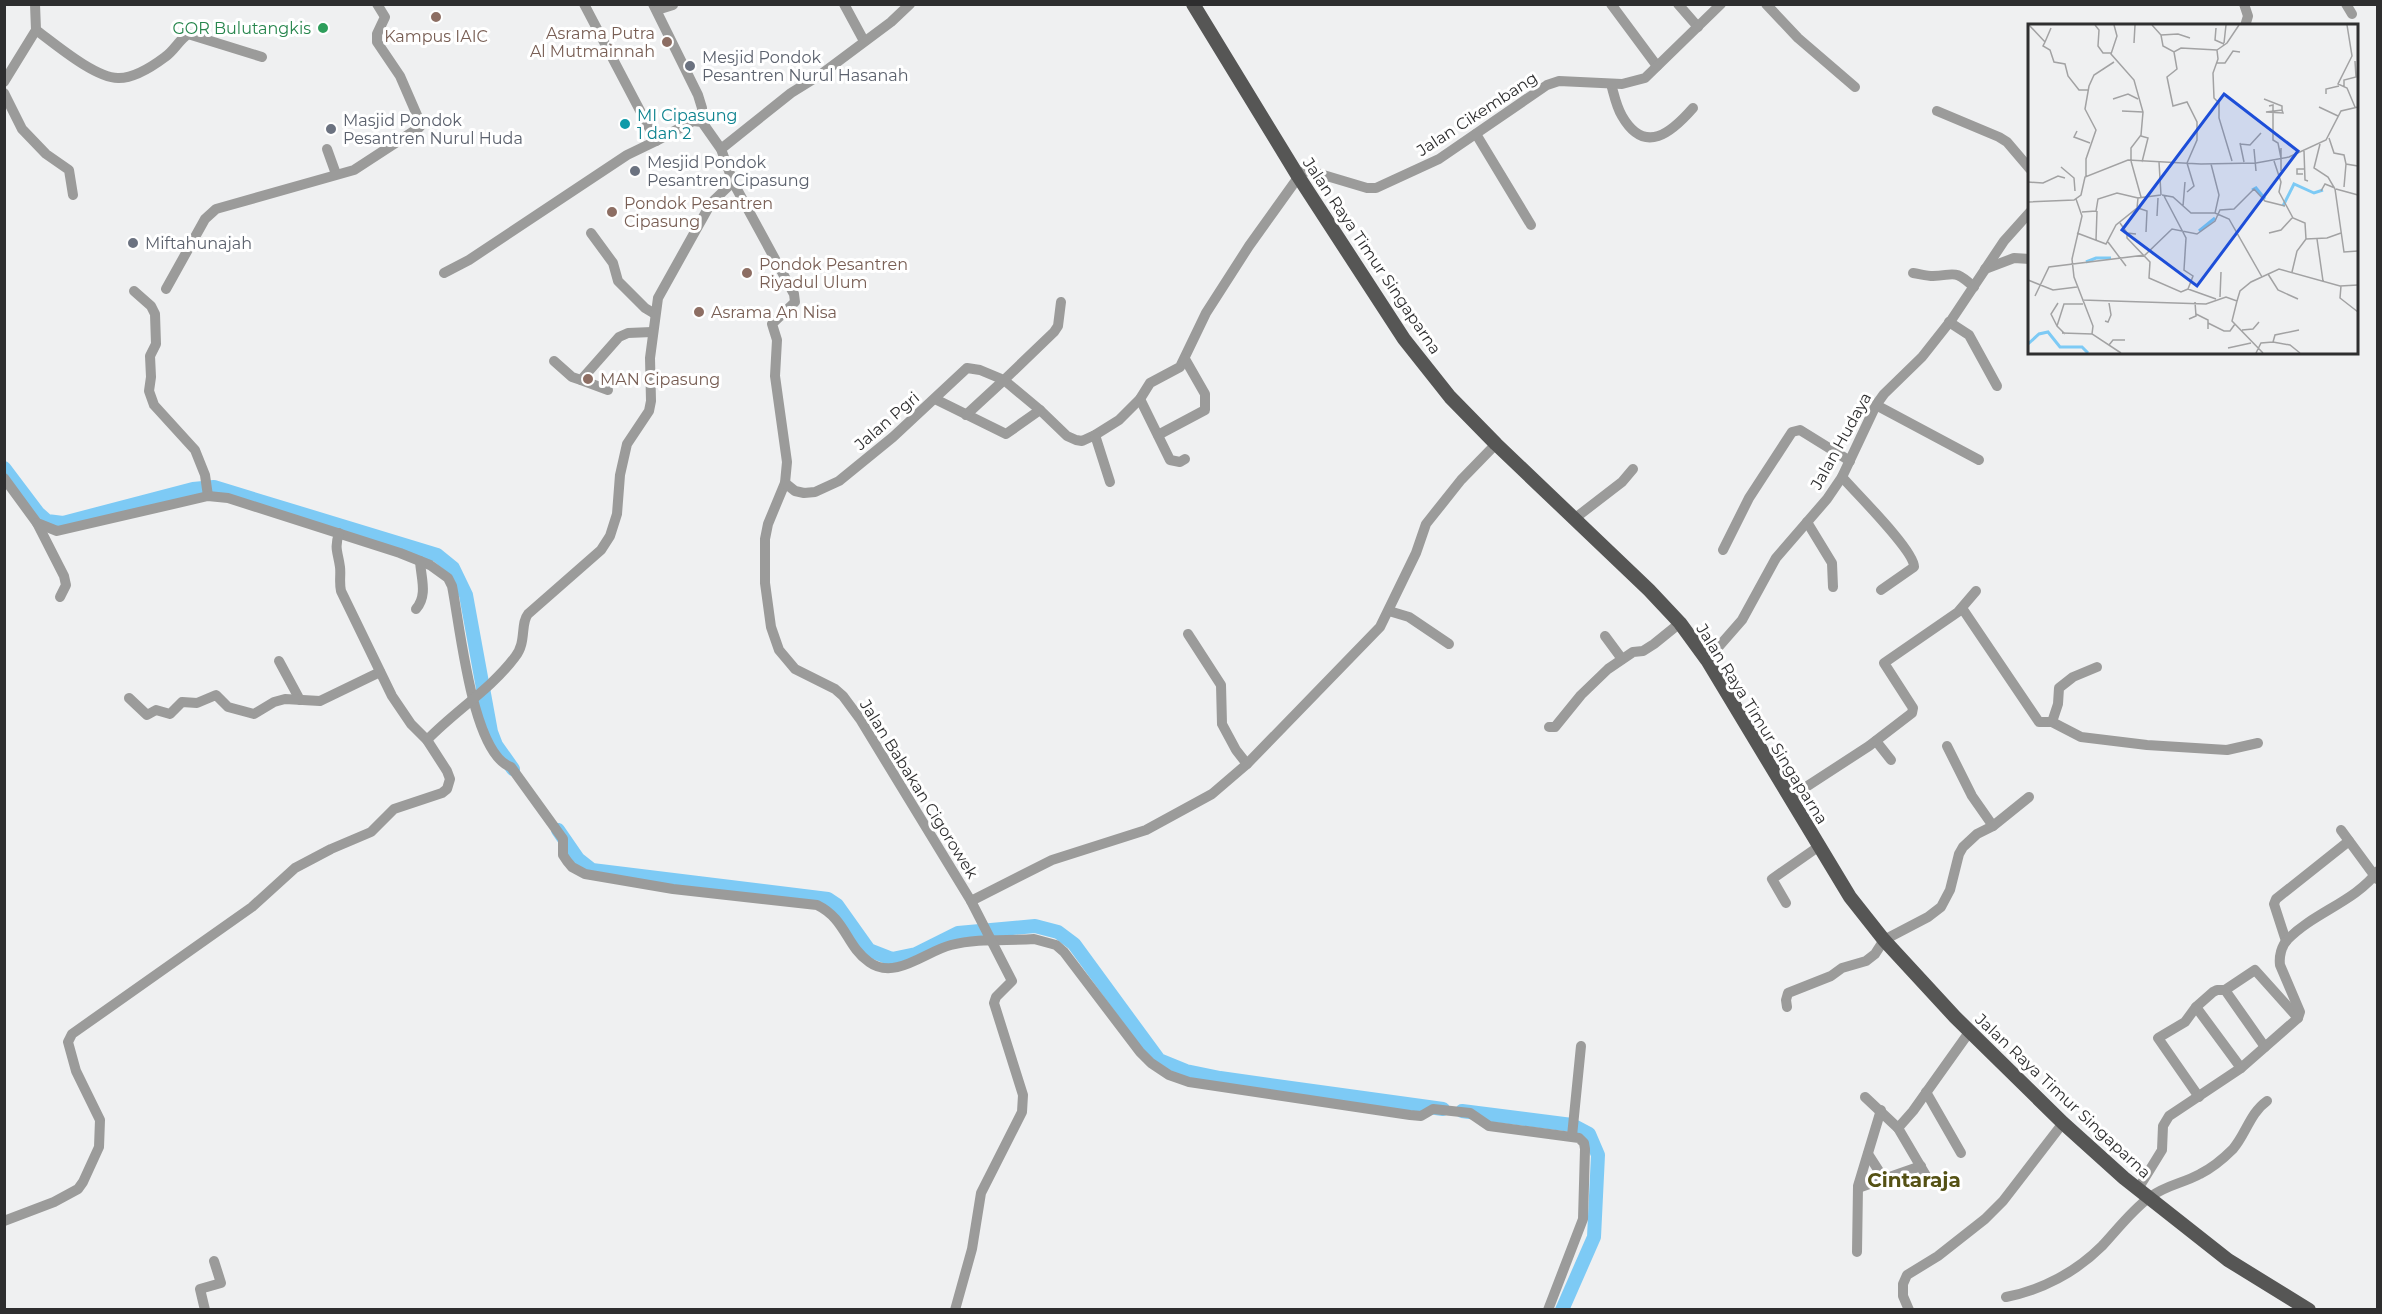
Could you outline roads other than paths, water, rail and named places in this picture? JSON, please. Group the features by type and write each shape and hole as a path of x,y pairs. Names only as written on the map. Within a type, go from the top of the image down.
{"main road":[{"name":"Jalan Raya Timur Singaparna","path":"1192,4 1298,176 1404,339 1450,397 1680,622 1705,657 1850,897 1884,940 1970,1031 2063,1123 2143,1193 2228,1260 2308,1310"}],"street":[{"path":"4,82 36,30 35,4"},
{"path":"166,289 204,219 216,209 359,167 420,127 420,122 400,76 377,42 377,34 385,17 377,4"},
{"path":"584,4 656,141"},
{"path":"844,4 864,41"},
{"path":"721,148 790,93 820,75 910,4"},
{"path":"1611,4 1657,66"},
{"path":"1678,4 1698,27"},
{"name":"Jalan Cikembang","path":"1298,176 1302,172 1311,171 1367,188 1376,188 1438,159 1547,85 1559,81 1611,84 1633,82 1645,78 1721,4"},
{"path":"1766,4 1798,38 1855,87"},
{"path":"2244,4 2248,16 2246,24"},
{"path":"444,273 469,260 627,154 693,122 702,122 702,108 698,95 655,7 673,5"},
{"path":"36,30 91,68 112,78 126,77 146,69 167,56 188,34 262,57"},
{"path":"1611,84 1621,114 1634,130 1642,135 1656,136 1668,133 1693,108"},
{"path":"4,93 22,129 46,154 69,170 73,195"},
{"path":"1937,111 2000,137 2028,167"},
{"name":"Jalan Babakan Cigorowek","path":"702,122 721,148 733,182 794,294 795,302 772,324 777,340 775,376 788,462 785,483 768,524 765,538 765,583 770,616 779,650 795,669 835,689 843,696 893,771 971,902 1012,981 996,997 994,1003 1023,1095 1022,1112 981,1193 980,1213 956,1310"},
{"path":"1476,134 1531,225"},
{"path":"327,149 336,174"},
{"path":"1004,380 1067,436 1082,441 1127,414 1150,383 1178,370 1206,313 1298,176"},
{"path":"427,740 488,686 521,649 524,637 524,618 601,550 610,536 617,514 624,453 627,444 649,411 652,332 661,290 711,203 733,182"},
{"name":"Jalan Hudaya","path":"1705,657 1742,620 1776,558 1842,477 1876,405 1884,394 1922,357 1974,287 2004,241 2028,214"},
{"path":"591,232 613,264 618,281 645,308 655,314"},
{"path":"1985,269 2014,258 2028,258"},
{"path":"1913,273 1932,276 1952,273 1974,287"},
{"path":"134,291 151,306 155,314 156,344 150,356 152,377 149,391 154,405 195,450 207,490"},
{"path":"966,415 1054,332 1058,326 1061,302"},
{"path":"1949,322 1969,335 1997,386"},
{"path":"581,380 619,337 628,333 652,332"},
{"path":"1158,435 1205,410 1205,394 1185,359"},
{"path":"554,362 572,377 608,390"},
{"name":"Jalan Pgri","path":"785,483 795,491 804,493 815,492 839,482 935,399 967,368 1004,380"},
{"path":"935,399 1006,434 1040,410"},
{"path":"1140,399 1170,460 1180,462 1185,459"},
{"path":"1876,405 1979,460"},
{"path":"1723,550 1749,498 1792,432 1800,430 1850,461"},
{"path":"1095,435 1110,482"},
{"path":"971,902 1052,860 1146,830 1180,813 1212,794 1247,764 1380,627 1416,553 1426,524 1461,480 1496,444"},
{"path":"1574,519 1622,482 1633,469"},
{"path":"1842,477 1914,559 1914,567 1881,590"},
{"path":"4,478 37,523 64,576 66,585 60,597"},
{"path":"37,523 49,529 65,530 207,490 420,561 440,572 452,586 475,696 477,716 488,744 499,760 511,767 563,839 563,855 567,861 572,867 585,874 684,890 817,905 835,916 855,947 869,962 881,968 901,967 948,946 964,942 1034,939 1056,945 1077,968 1140,1052 1160,1070 1178,1079 1410,1115 1421,1116 1433,1108 1470,1113 1489,1126 1573,1130"},
{"path":"1807,522 1828,555 1833,570 1833,587"},
{"path":"4,1221 54,1202 78,1189 99,1147 100,1120 73,1063 68,1042 72,1034 252,907 295,867 371,832 394,809 442,793 447,789 450,779 427,740 405,716 380,672 367,640 341,591 340,568 334,546 339,533"},
{"path":"416,609 424,592 420,561"},
{"path":"1789,798 1876,741 1913,711 1884,663 1962,608 1976,591"},
{"path":"1962,608 2039,722 2052,723 2080,737 2147,745 2226,750 2258,743"},
{"path":"1389,611 1415,620 1449,644"},
{"path":"1549,727 1555,727 1581,695 1622,659 1654,644 1680,622"},
{"path":"1188,634 1221,686 1222,724 1236,750 1247,764"},
{"path":"1605,636 1622,659"},
{"path":"279,661 300,700"},
{"path":"2052,723 2058,704 2059,688 2073,677 2097,667"},
{"path":"129,698 147,714 156,710 170,714 182,702 197,703 216,695 228,707 252,714 279,700 315,702 326,700 380,672"},
{"path":"1876,741 1891,760"},
{"path":"1947,746 1972,796 1993,826"},
{"path":"1787,1007 1785,1000 1788,993 1831,976 1849,965 1866,961 1875,954 1884,940 1941,907 1950,890 1959,854 1963,848 1977,834 1993,826 2029,797"},
{"path":"2006,1297 2026,1293 2059,1278 2100,1248 2143,1193 2162,1150 2163,1126 2169,1116 2241,1068 2298,1018 2300,1012 2280,966 2279,958 2286,941 2376,875 2341,830"},
{"path":"2286,941 2274,904 2276,898 2349,841"},
{"path":"1786,903 1772,879 1818,847"},
{"path":"2199,1097 2158,1038 2185,1022 2196,1007 2217,990 2225,990 2255,970 2298,1018"},
{"path":"2225,990 2265,1047"},
{"path":"2196,1007 2241,1068"},
{"path":"1898,1128 1970,1031"},
{"path":"1548,1310 1583,1219 1585,1149 1573,1130 1581,1046"},
{"path":"1926,1092 1961,1153"},
{"path":"1865,1097 1898,1128 1928,1179"},
{"path":"2143,1193 2200,1174 2212,1167 2234,1147 2258,1107 2267,1101"},
{"path":"1857,1252 1858,1188 1881,1110"},
{"path":"1908,1310 1903,1296 1903,1284 1907,1275 1938,1256 1985,1219 2003,1201 2063,1123"},
{"path":"1868,1154 1884,1179"},
{"path":"1858,1188 1921,1166"},
{"path":"205,1310 200,1289 221,1283 214,1261"}],"waterway":[{"path":"4,468 38,513 47,521 63,523 193,489 214,487 437,555 453,568 466,595 491,732 496,745 513,769"},
{"path":"558,830 578,859 592,870 828,899 837,905 869,950 892,959 916,954 958,933 1035,926 1058,932 1074,944 1159,1060 1186,1071 1220,1078 1443,1109"},
{"path":"1462,1111 1572,1125 1589,1134 1598,1155 1594,1237 1562,1310"}],"place":[{"name":"Kampus IAIC","path":"436,17"},
{"name":"GOR Bulutangkis","path":"323,28"},
{"name":"Asrama Putra Al Mutmainnah","path":"667,42"},
{"name":"Mesjid Pondok Pesantren Nurul Hasanah","path":"690,66"},
{"name":"MI Cipasung 1 dan 2","path":"625,124"},
{"name":"Masjid Pondok Pesantren Nurul Huda","path":"331,129"},
{"name":"Mesjid Pondok Pesantren Cipasung","path":"635,171"},
{"name":"Pondok Pesantren Cipasung","path":"612,212"},
{"name":"Miftahunajah","path":"133,243"},
{"name":"Pondok Pesantren Riyadul Ulum","path":"747,273"},
{"name":"Asrama An Nisa","path":"699,312"},
{"name":"MAN Cipasung","path":"588,379"}],"district":[{"name":"Cintaraja","path":"1914,1180"}]}
